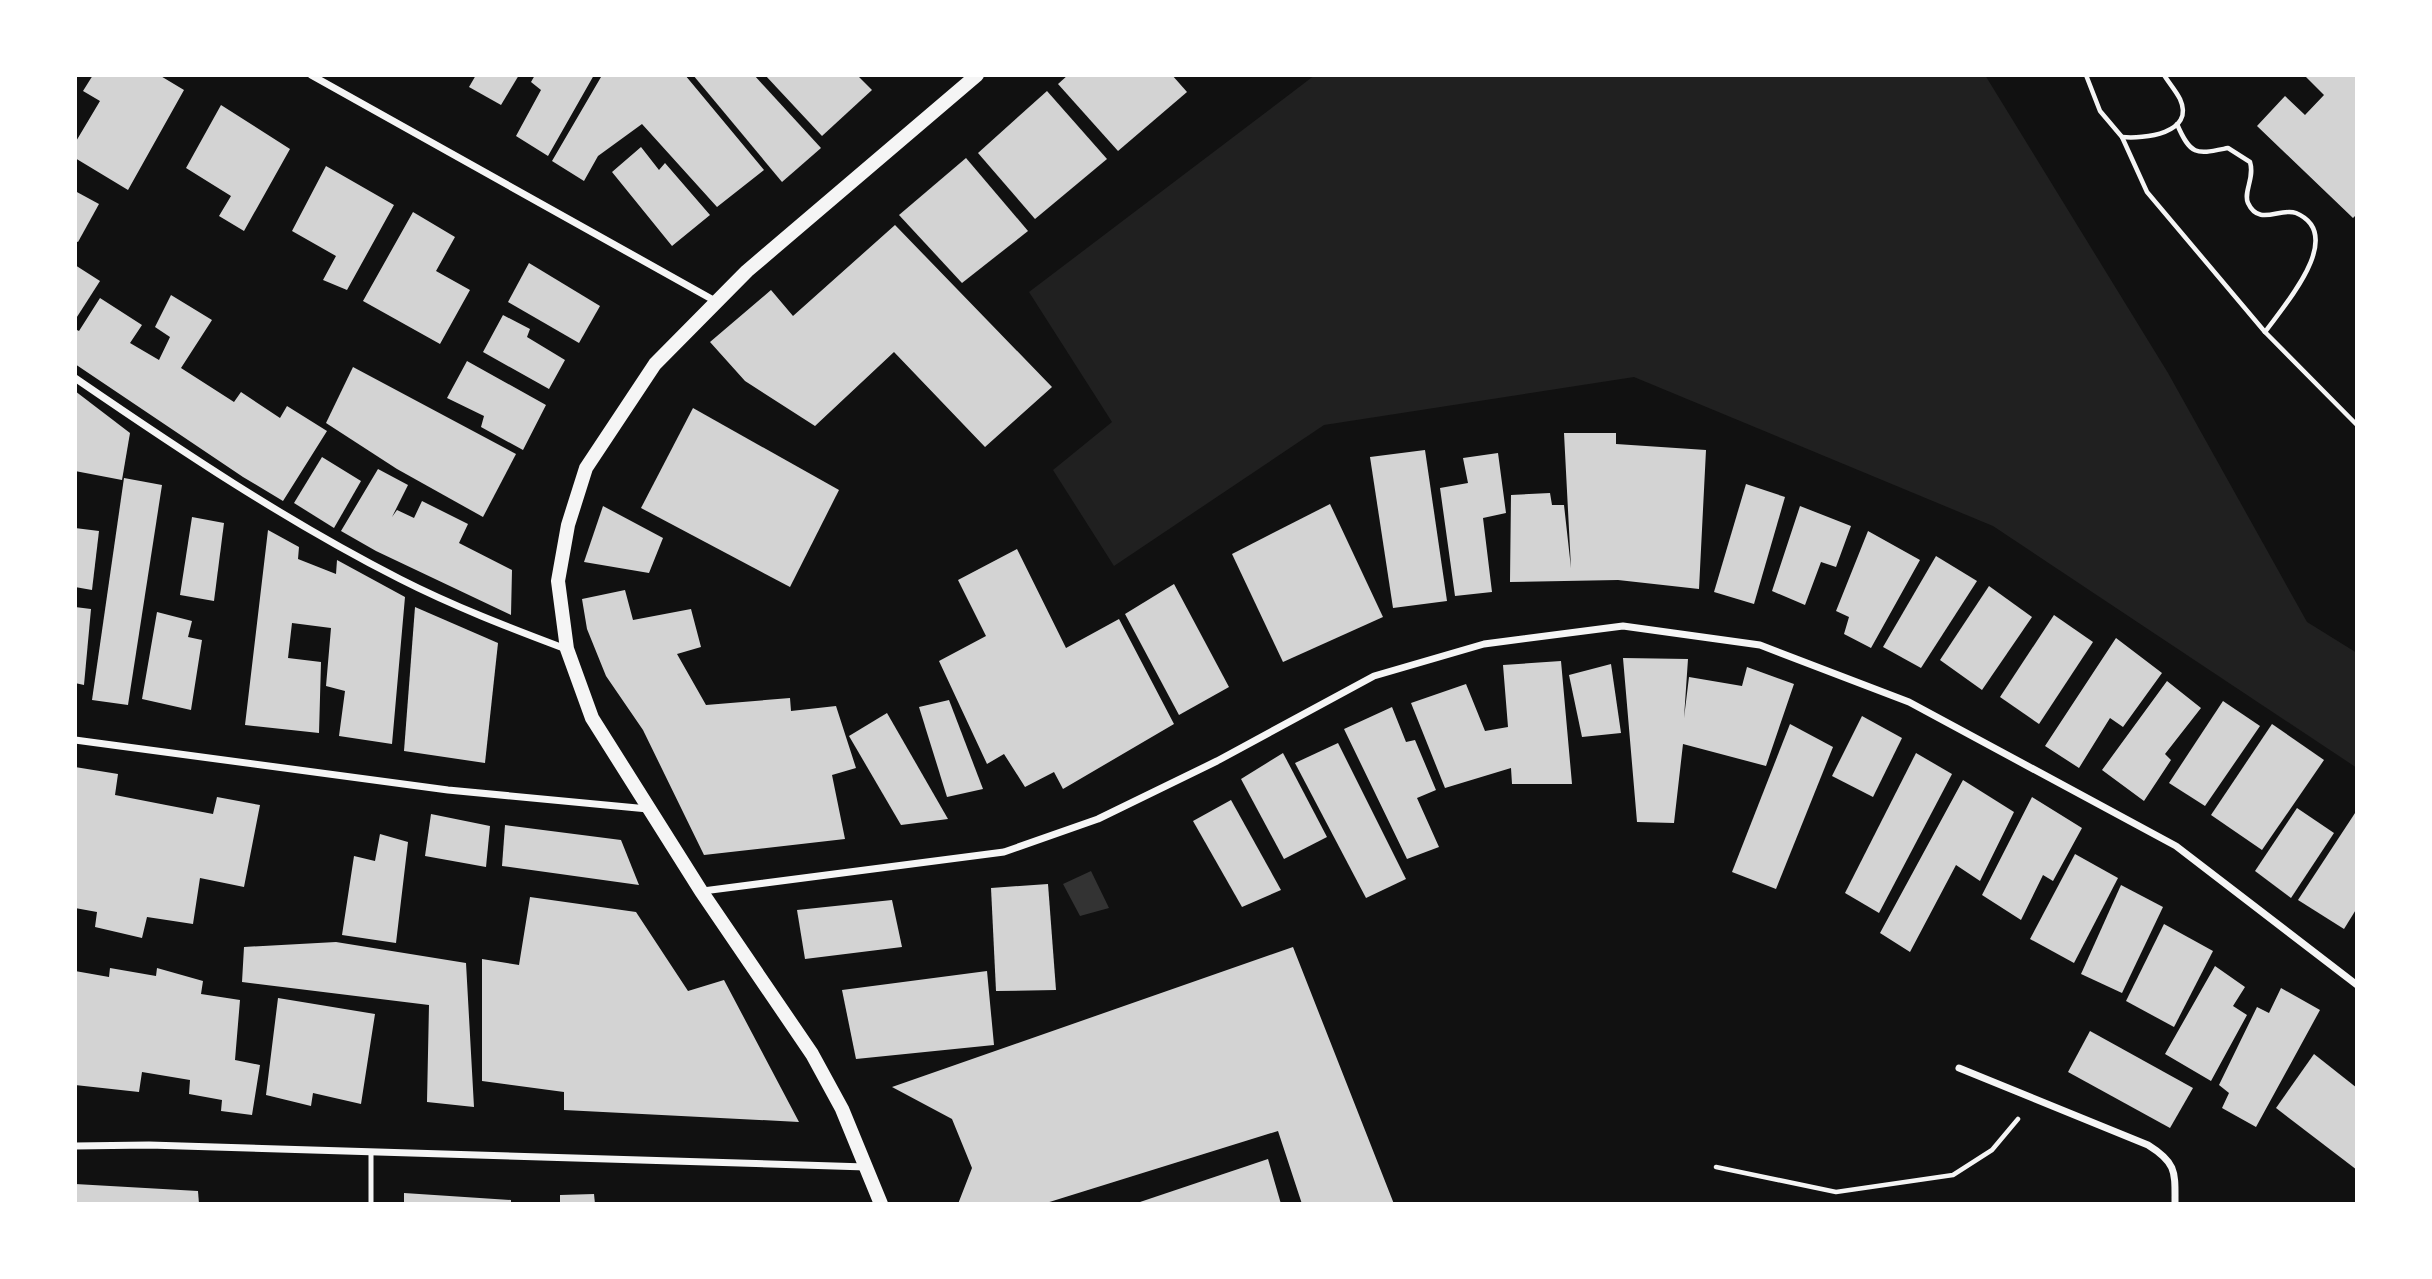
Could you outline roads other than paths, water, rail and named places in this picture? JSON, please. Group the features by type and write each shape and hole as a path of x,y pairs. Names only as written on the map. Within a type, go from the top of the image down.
{"main road":[{"path":"881,1204 842,1109 812,1054 701,891 592,718 566,649 558,581 568,525 586,468 655,364 747,271 977,75"}],"street":[{"path":"311,75 718,302"},
{"path":"75,378 175,447 311,531 401,580 566,649"},
{"path":"701,891 1004,852 1098,819 1217,761 1374,676 1484,644 1623,626 1760,645 1909,702 2176,846 2357,985"},
{"path":"75,740 448,790 648,808"},
{"path":"1959,1068 2148,1145 2164,1155 2175,1169 2175,1204"},
{"path":"75,1146 867,1167"}],"lane":[{"path":"371,1152 371,1204"}]}
